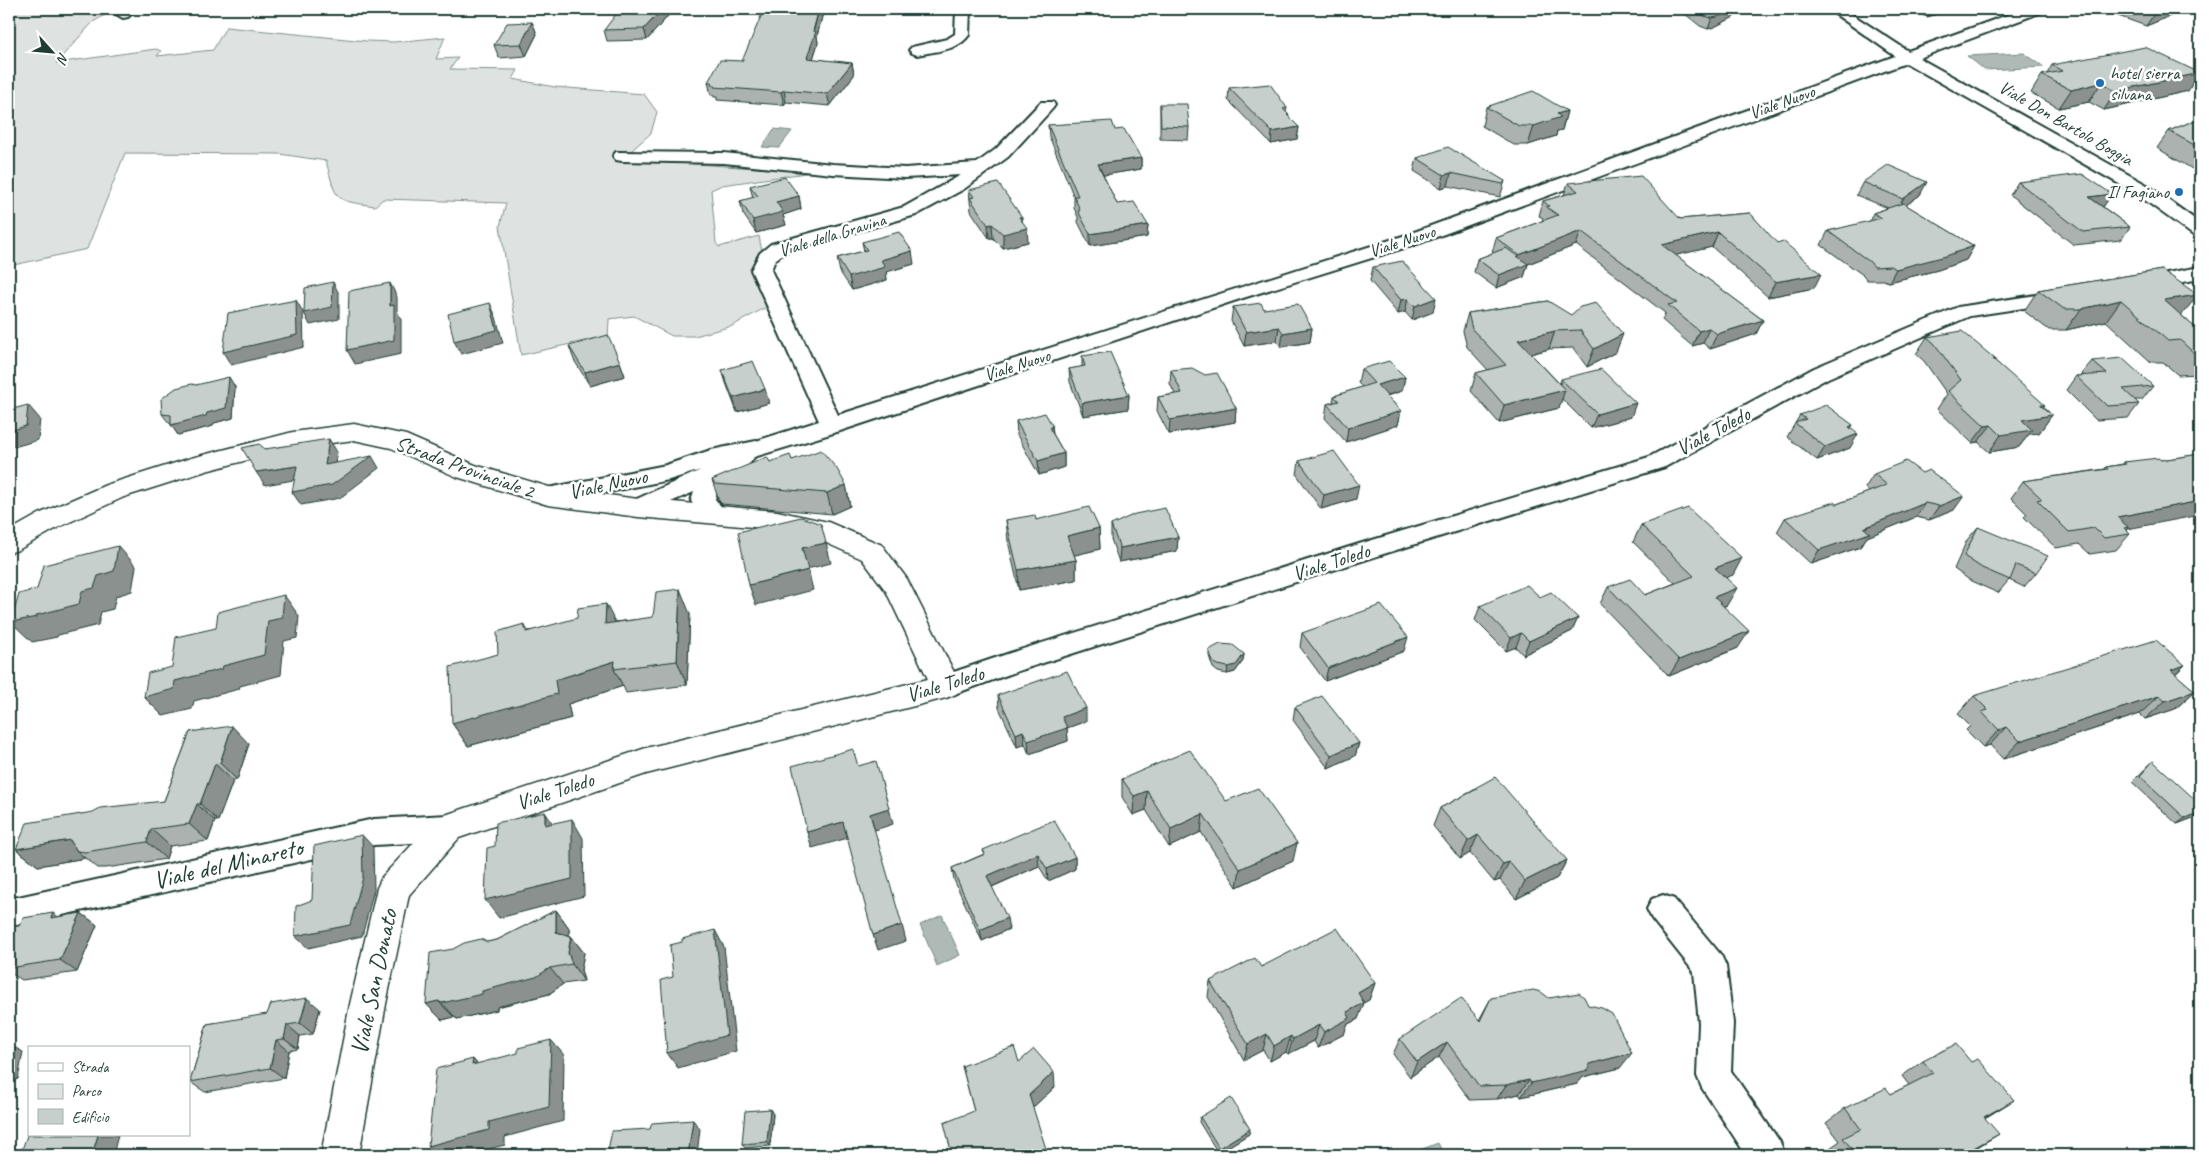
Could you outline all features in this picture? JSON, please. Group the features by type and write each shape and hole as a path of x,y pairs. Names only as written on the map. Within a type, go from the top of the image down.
{"street":[{"path":"917,50 952,43 962,35 963,9"},
{"name":"Viale Don Bartolo Boggia","path":"1835,9 1907,57 2141,189 2200,231"},
{"name":"Viale Nuovo","path":"548,496 668,472 711,458 759,448 1413,239 2037,9"},
{"name":"Viale della Gravina","path":"832,426 761,270 767,258 778,248 910,211 958,185 1002,152 1047,105"},
{"path":"622,156 724,158 833,169 905,172 981,168"},
{"path":"2122,287 2200,272"},
{"name":"Viale Toledo","path":"448,828 526,800 646,761 946,686 1368,550 1657,462 1821,374 1965,311 2085,293"},
{"name":"Strada Provinciale 2","path":"9,543 50,520 115,491 200,464 293,440 354,432 397,441 466,471 548,496 638,508 777,520 819,528 872,552 897,586 946,686"},
{"name":"Viale Nuovo","path":"638,508 720,470 759,448"},
{"name":"Viale Nuovo","path":"716,515 703,501 707,484 720,470"},
{"name":"Viale Nuovo","path":"638,508 649,489 668,472"},
{"name":"Viale del Minareto","path":"9,914 374,832 448,828"},
{"name":"Viale San Donato","path":"340,1155 368,1004 394,888 448,828"},
{"path":"1663,909 1710,966 1716,1023 1714,1076 1767,1155"}],"green space":[{"path":"9,9 115,9 93,22 56,63 156,49 161,51 157,56 213,50 226,27 366,41 394,42 445,37 436,59 458,58 450,69 518,70 513,79 555,87 644,94 657,112 651,133 622,159 813,172 722,185 711,190 716,243 719,247 759,236 772,304 732,326 695,336 672,336 634,316 609,319 608,340 593,339 521,355 500,226 506,203 383,199 375,206 351,202 339,197 335,192 326,161 280,154 125,153 87,249 9,266"}],"shaded area":[{"path":"2024,53 2044,67 1985,70 1967,56"},
{"path":"774,129 792,131 779,148 762,147"},
{"path":"942,915 960,955 937,966 920,925"},
{"path":"1438,1143 1444,1155 1407,1155"}],"building":[{"path":"620,9 662,9 644,29 604,30"},
{"path":"764,9 819,9 813,31 816,31 807,58 852,63 827,94 714,87 715,85 711,85 712,82 708,82 720,60 742,61"},
{"path":"1694,9 1734,9 1712,18 1704,16"},
{"path":"2138,9 2167,9 2154,14"},
{"path":"532,22 521,44 494,45 507,23"},
{"path":"2145,47 2200,73 2116,91 2101,83 2071,90 2042,75 2062,71 2052,65"},
{"path":"1270,84 1287,108 1283,109 1289,115 1287,115 1299,127 1272,132 1229,88"},
{"path":"1533,91 1567,111 1557,114 1561,117 1534,126 1519,126 1486,107"},
{"path":"1160,104 1187,104 1189,127 1161,126"},
{"path":"2200,118 2200,148 2169,131"},
{"path":"1112,121 1115,130 1124,129 1141,158 1098,164 1117,204 1134,202 1148,225 1090,234 1078,211 1080,210 1074,196 1078,196 1048,125"},
{"path":"1448,147 1505,181 1503,184 1451,173 1444,175 1417,158"},
{"path":"1888,165 1927,182 1903,199 1863,182"},
{"path":"2082,174 2112,194 2089,197 2130,227 2083,232 2018,182"},
{"path":"1641,176 1680,219 1750,213 1777,243 1783,241 1821,274 1775,282 1718,232 1662,245 1763,320 1717,334 1709,328 1699,331 1668,305 1677,303 1581,231 1519,255 1496,238 1558,215 1546,207 1549,206 1543,201 1578,191 1568,183"},
{"path":"785,177 799,196 776,202 783,212 753,220 740,201 758,196 750,186"},
{"path":"998,183 1022,217 1019,217 1027,228 1003,234 992,224 988,225 970,198 974,197 969,190"},
{"path":"1903,203 1974,246 1946,256 1896,269 1890,266 1874,267 1828,231 1882,218 1873,213"},
{"path":"899,232 912,251 881,260 885,267 849,277 837,258 867,250 862,242"},
{"path":"1506,248 1528,264 1499,275 1477,259"},
{"path":"1402,261 1436,298 1415,306 1408,299 1401,300 1373,267"},
{"path":"2162,270 2198,295 2164,300 2200,332 2200,354 2195,354 2180,340 2168,341 2121,300 2081,309 2064,309 2038,290"},
{"path":"333,282 332,307 304,313 305,288"},
{"path":"390,283 390,306 394,305 394,340 347,350 349,291"},
{"path":"296,300 297,335 223,352 228,313"},
{"path":"1548,301 1571,315 1580,307 1596,303 1623,334 1594,349 1580,330 1555,331 1518,340 1565,390 1504,405 1476,373 1506,365 1472,329 1468,313"},
{"path":"490,303 497,330 454,341 448,314"},
{"path":"1261,303 1264,309 1298,304 1312,328 1283,333 1279,327 1246,332 1233,307"},
{"path":"1962,331 2045,405 2040,405 2052,415 2022,420 2032,430 2001,435 1991,425 1985,426 1948,391 1961,380 1934,343 1927,337"},
{"path":"608,335 620,362 585,372 569,346"},
{"path":"1110,352 1129,395 1082,403 1069,369 1085,366 1082,356"},
{"path":"2122,358 2153,386 2123,389 2139,404 2107,406 2076,376 2107,374 2092,361"},
{"path":"753,361 765,389 733,398 722,370"},
{"path":"1389,361 1405,377 1377,385 1401,411 1348,428 1327,404 1339,401 1334,396 1374,383 1361,369"},
{"path":"1192,368 1205,375 1217,373 1236,408 1170,420 1158,397 1182,393 1171,370"},
{"path":"1601,369 1636,403 1597,414 1561,379"},
{"path":"229,377 226,408 207,413 206,416 171,425 171,415 162,414 161,399 176,388"},
{"path":"28,405 26,426 9,431 9,410"},
{"path":"1826,405 1853,425 1849,427 1858,434 1825,447 1795,423 1806,419 1800,415"},
{"path":"1045,413 1052,425 1050,429 1064,453 1038,461 1016,421"},
{"path":"329,439 325,465 372,456 332,485 292,492 297,466 256,472 242,448 259,444 265,449"},
{"path":"821,450 837,469 846,485 827,493 715,484 712,480 767,457 770,462 790,455 792,460"},
{"path":"1334,451 1359,485 1324,495 1299,461"},
{"path":"2200,454 2200,501 2117,517 2128,527 2124,528 2130,534 2104,538 2094,528 2069,532 2037,500 2042,499 2023,481 2108,469 2106,467 2126,464 2124,462 2158,458 2161,460"},
{"path":"1906,461 1922,473 1929,470 1964,496 1939,506 1925,503 1864,528 1870,533 1819,550 1785,518 1834,502 1837,504 1887,485 1874,474"},
{"path":"1089,507 1099,528 1067,536 1076,560 1018,570 1006,520 1035,515 1036,520"},
{"path":"1165,508 1178,537 1120,548 1111,525 1135,514"},
{"path":"1688,508 1742,558 1715,568 1737,588 1714,597 1749,631 1679,660 1608,587 1630,579 1645,595 1694,576 1641,525"},
{"path":"801,517 821,524 826,543 802,548 808,570 749,585 738,532"},
{"path":"1978,527 2048,556 2036,573 2016,565 2010,580 1982,568 1964,556"},
{"path":"118,546 114,571 98,576 94,588 82,591 79,604 37,615 37,617 11,622 19,594 37,589 44,565"},
{"path":"1527,585 1540,597 1551,592 1578,618 1529,641 1521,633 1511,638 1480,606"},
{"path":"680,589 677,661 614,669 615,661 555,680 557,694 452,723 450,667 498,654 497,632 524,624 526,632 577,618 578,608 606,604 605,624 653,617 656,592"},
{"path":"284,595 282,618 268,621 264,655 223,666 222,669 175,681 174,689 144,697 148,673 172,667 176,637 216,628 218,612"},
{"path":"1381,605 1408,637 1328,668 1302,633"},
{"path":"2156,640 2185,665 2171,670 2195,691 2165,701 2159,696 2020,741 2006,727 1999,730 1982,712 1988,710 1974,696"},
{"path":"1220,644 1233,645 1244,654 1236,665 1228,667 1213,662 1209,650"},
{"path":"1067,671 1086,708 1062,717 1067,728 1028,741 1023,731 1016,734 998,695"},
{"path":"1322,696 1359,743 1331,755 1295,707"},
{"path":"232,726 220,763 215,764 200,804 197,804 189,824 151,829 147,842 85,852 77,851 70,840 16,849 27,823 93,812 100,808 164,801 190,732"},
{"path":"853,749 858,766 876,761 889,808 870,814 902,925 873,935 843,822 807,832 792,766"},
{"path":"1190,750 1226,801 1258,788 1297,843 1240,869 1203,814 1171,829 1147,791 1134,796 1122,779"},
{"path":"2153,761 2200,804 2200,812 2185,818 2140,776"},
{"path":"1495,777 1567,860 1525,881 1509,862 1503,864 1478,835 1468,841 1440,808 1477,789 1475,788"},
{"path":"545,812 545,825 572,819 572,879 485,900 487,848 495,846 496,823"},
{"path":"1054,820 1075,857 1047,869 1038,854 987,876 1007,918 980,930 952,868 985,854 983,850"},
{"path":"362,835 363,877 350,925 295,936 296,906 312,900 314,846"},
{"path":"556,910 556,932 571,936 568,953 572,964 550,968 536,977 482,991 482,994 442,1003 438,1001 426,1004 430,953 453,949 464,943 481,939 487,942 497,940"},
{"path":"53,913 51,918 81,913 60,960 9,968 11,955 9,955 9,927 19,926 23,918"},
{"path":"1337,928 1375,983 1358,993 1364,1003 1347,1012 1350,1018 1324,1032 1319,1025 1293,1039 1291,1036 1274,1046 1267,1034 1248,1044 1210,981 1255,958 1261,967"},
{"path":"715,930 727,1035 667,1053 661,980 673,977 670,945 682,942 682,939"},
{"path":"1533,990 1541,992 1549,998 1579,993 1584,997 1588,1005 1602,1008 1612,1014 1632,1053 1589,1064 1589,1070 1531,1083 1529,1080 1506,1085 1479,1086 1447,1042 1417,1062 1400,1039 1461,998 1480,1021 1491,998"},
{"path":"307,998 300,1023 287,1025 284,1039 276,1040 270,1068 190,1082 207,1024 267,1014 271,1004"},
{"path":"551,1040 549,1107 489,1122 489,1130 428,1146 436,1069 473,1059 472,1065 518,1053 518,1048"},
{"path":"1956,1044 1971,1062 1978,1059 2014,1100 1984,1117 1999,1134 1968,1151 1972,1155 1857,1155 1843,1138 1861,1129 1845,1108 1886,1088 1891,1094 1933,1073 1923,1061"},
{"path":"14,1047 9,1074 9,1048"},
{"path":"1014,1047 1019,1062 1034,1049 1054,1072 1029,1095 1048,1155 952,1155 944,1123 974,1111 962,1066"},
{"path":"1231,1098 1250,1129 1219,1148 1200,1117"},
{"path":"770,1109 767,1142 742,1144 745,1111"},
{"path":"693,1120 688,1155 607,1155 612,1131 650,1129 652,1123"},
{"path":"28,1133 28,1136 98,1136 92,1155 20,1155"}],"place":[{"name":"hotel sierra silvana","path":"2100,83"},
{"name":"Il Fagiano","path":"2179,192"}]}
